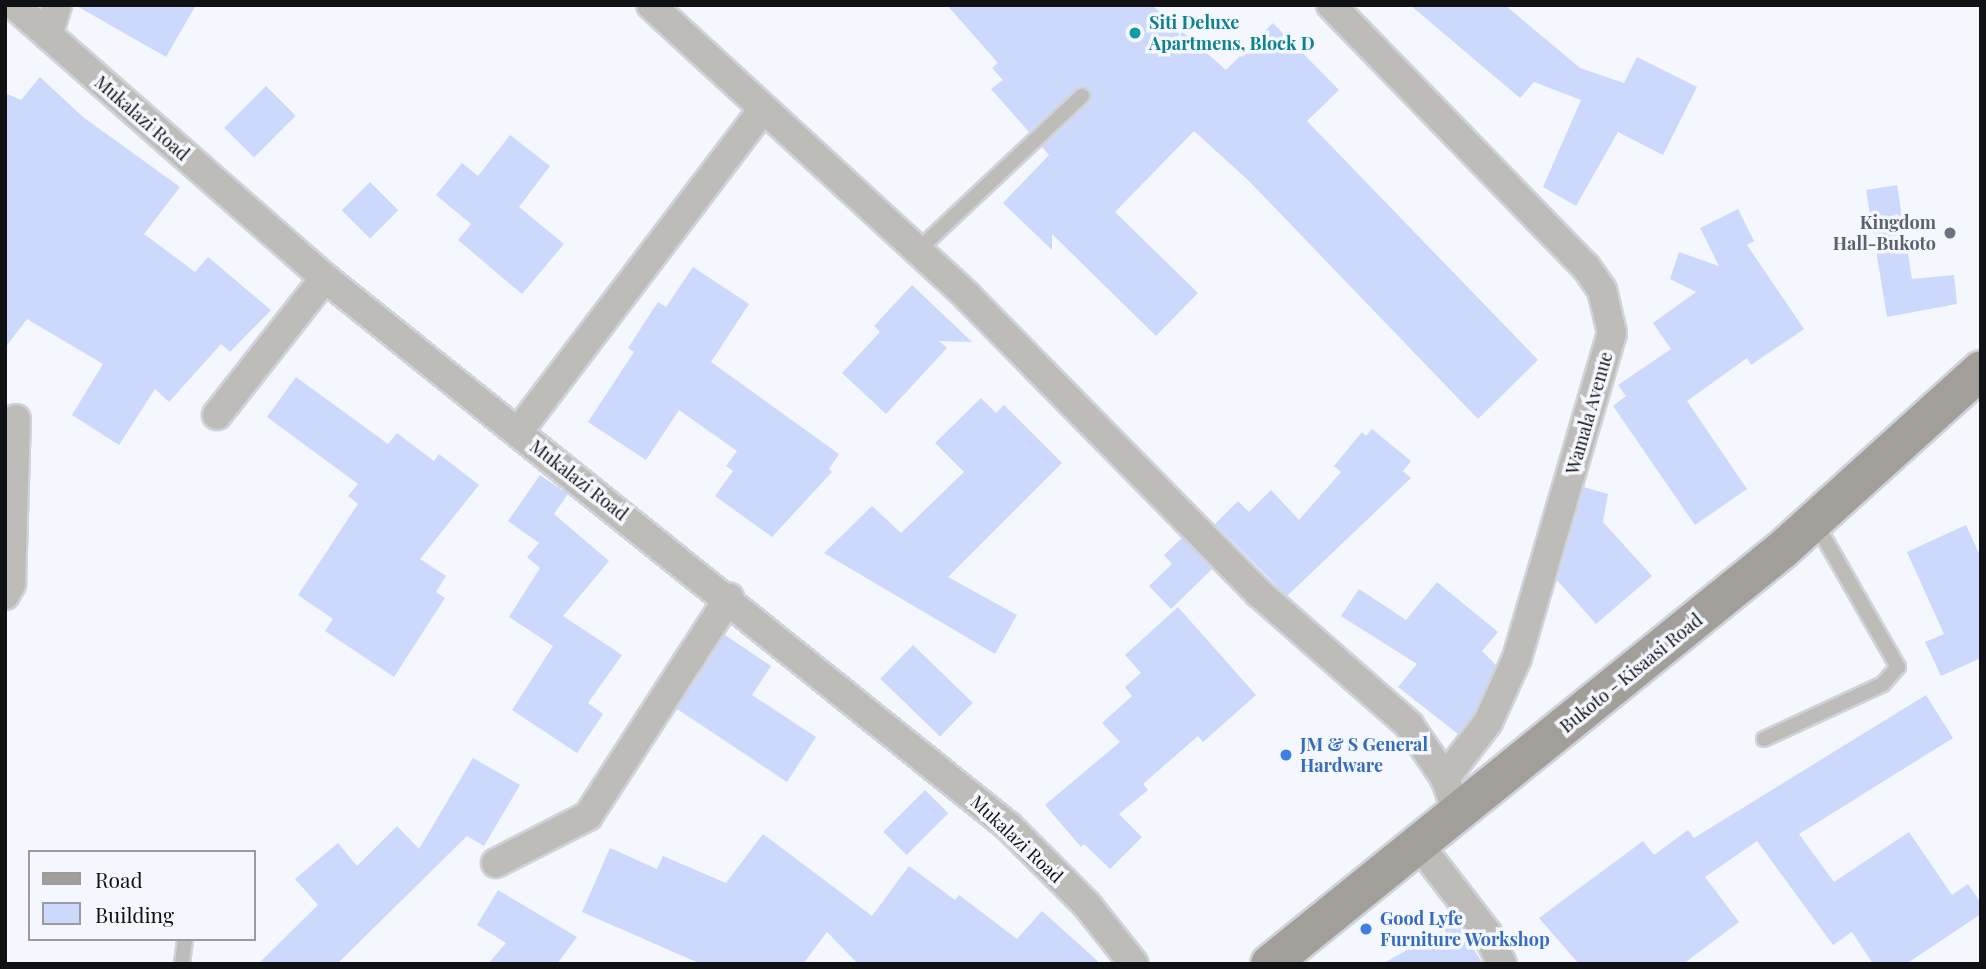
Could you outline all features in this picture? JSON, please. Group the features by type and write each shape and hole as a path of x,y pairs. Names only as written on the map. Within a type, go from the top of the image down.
{"main road":[{"name":"Bukoto - Kisaasi Road","path":"1270,964 1420,846 1814,521 1978,379"}],"street":[{"name":"Mukalazi Road","path":"14,5 325,278 729,598 1008,826 1087,905 1134,964"},
{"path":"48,35 57,5"},
{"path":"651,5 918,250 1239,573 1409,725 1445,778 1458,814"},
{"name":"Wamala Avenue","path":"1344,10 1586,267 1602,290 1612,333 1517,658 1488,722 1445,778"},
{"path":"519,432 763,109"},
{"path":"217,415 325,278"},
{"path":"5,595 11,584 16,419"},
{"path":"496,863 588,816 729,598"},
{"path":"1420,846 1488,933 1502,964"}],"lane":[{"path":"918,250 1082,96"},
{"path":"1765,739 1883,684 1898,667 1814,521"},
{"path":"182,964 185,941"}],"building":[{"path":"75,5 196,5 166,57"},
{"path":"947,5 1152,5 1226,70 1273,23 1339,90 1307,121 1538,360 1478,419 1248,180 1194,131 1115,212 1198,293 1156,336 1052,234 1052,250 1003,203 1049,155 1042,147 1089,103 1089,90 1076,89 1029,132 991,89 1003,80 992,68 998,63"},
{"path":"1410,5 1505,5 1580,68 1624,83 1637,57 1697,87 1663,155 1618,132 1576,206 1543,187 1581,100 1534,82 1520,98"},
{"path":"40,77 83,117 180,187 144,234 195,272 208,257 271,310 230,352 221,344 169,402 155,389 119,445 72,415 103,364 27,319 5,348 5,93 21,100"},
{"path":"266,86 296,116 254,157 224,128"},
{"path":"510,135 550,166 519,207 564,244 522,294 458,240 471,224 436,195 462,163 478,176"},
{"path":"370,182 398,210 370,239 342,210"},
{"path":"1897,185 1912,279 1954,275 1957,304 1887,317 1866,190"},
{"path":"1738,209 1754,241 1747,245 1804,329 1751,365 1747,358 1687,401 1747,489 1695,525 1613,406 1626,396 1618,385 1671,349 1653,323 1696,292 1670,279 1679,252 1719,266 1700,228"},
{"path":"693,267 749,304 711,362 839,454 829,469 832,472 772,537 715,496 733,471 726,466 737,451 679,410 646,460 588,422 634,352 628,348 658,302 666,307"},
{"path":"912,285 972,342 939,341 947,348 886,414 842,373 880,332 874,326"},
{"path":"296,377 388,444 397,433 434,461 439,454 479,485 420,559 446,576 436,592 445,598 394,677 325,631 333,619 298,595 358,504 348,496 358,484 267,417"},
{"path":"981,398 996,413 1004,405 1062,463 948,577 1017,615 995,654 824,553 872,506 901,533 964,472 935,443"},
{"path":"1372,429 1411,461 1403,471 1411,478 1287,596 1215,524 1238,501 1249,512 1271,490 1299,520 1341,472 1334,466 1362,432 1366,436"},
{"path":"540,475 568,494 554,514 609,561 563,616 622,655 588,703 603,714 577,753 512,710 553,646 509,617 540,568 527,557 539,543 508,521"},
{"path":"1584,487 1608,494 1603,522 1652,576 1596,624 1557,580"},
{"path":"1966,525 1981,558 1981,658 1941,676 1925,642 1944,634 1907,552"},
{"path":"1182,538 1212,569 1171,609 1149,586 1172,564 1164,555"},
{"path":"1437,582 1498,632 1482,651 1496,665 1474,713 1458,734 1398,687 1417,664 1341,616 1359,589 1406,620"},
{"path":"1178,607 1256,695 1203,742 1198,736 1143,784 1148,790 1119,814 1142,837 1110,869 1084,844 1081,847 1045,805 1120,742 1102,723 1132,696 1125,687 1141,673 1125,655"},
{"path":"725,635 771,666 752,695 816,737 787,782 677,709"},
{"path":"913,645 973,703 940,736 880,679"},
{"path":"1926,695 1953,738 1799,834 1834,882 1909,832 1952,895 1968,884 1981,903 1981,914 1906,964 1873,964 1852,932 1833,945 1757,841 1705,877 1739,922 1683,964 1579,964 1539,918 1643,841 1654,855 1688,830 1694,838"},
{"path":"473,758 520,785 484,846 467,836 337,964 258,964 318,905 295,879 338,843 357,866 397,826 419,849"},
{"path":"925,790 948,813 907,855 883,832"},
{"path":"763,834 872,916 909,866 955,900 959,895 1017,939 1042,911 1101,964 858,964 827,932 803,964 701,964 582,912 610,848 657,869 663,856 726,883"},
{"path":"498,890 577,937 557,964 488,964 506,943 477,925"},
{"path":"1457,922 1483,964 1382,964"}],"place":[{"name":"Siti Deluxe Apartmens, Block D","path":"1135,33"},
{"name":"Kingdom Hall-Bukoto","path":"1950,233"},
{"name":"JM & S General Hardware","path":"1286,755"},
{"name":"Good Lyfe Furniture Workshop","path":"1366,929"}]}
